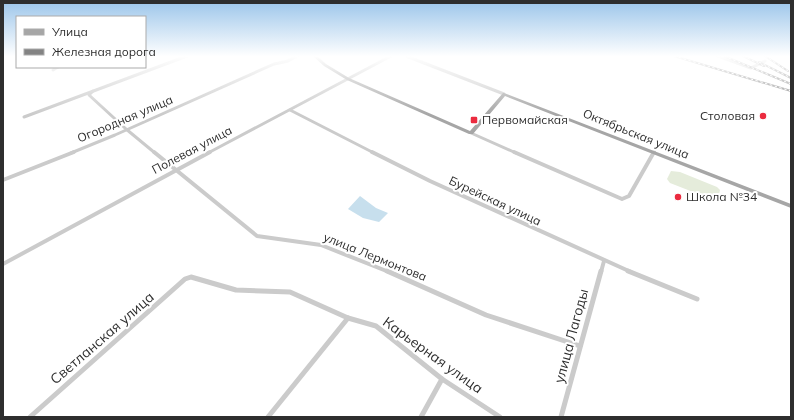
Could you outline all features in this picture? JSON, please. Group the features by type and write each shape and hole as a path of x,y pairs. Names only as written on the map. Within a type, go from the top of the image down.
{"main road":[{"path":"342,76 471,133 504,94"},
{"name":"Октябрьская улица","path":"504,94 791,206"}],"street":[{"path":"24,117 134,76"},
{"name":"Огородная улица","path":"3,180 115,135 248,76"},
{"name":"Полевая улица","path":"3,264 175,170 354,76"},
{"name":"Октябрьская улица","path":"457,76 504,94"},
{"name":"улица Лермонтова","path":"93,91 90,95 126,129 257,236 321,245 385,270 492,317 580,346"},
{"name":"Бурейская улица","path":"290,110 430,181 604,261 697,299"},
{"path":"471,133 622,199 629,196 654,152"},
{"name":"улица Лагоды","path":"561,417 604,261"},
{"name":"Карьерная улица","path":"189,277 198,278 236,290 287,291 348,318 370,324 382,330 442,379 500,417"},
{"name":"Светланская улица","path":"30,417 189,277"},
{"path":"268,417 348,318"},
{"path":"421,417 442,379"}],"green space":[{"path":"671,171 680,172 717,187 720,190 718,199 711,199 670,183 667,179"}],"water":[{"path":"360,196 376,208 388,213 379,222 363,218 348,209"}],"railway":[{"path":"740,76 791,91"},
{"path":"771,76 791,84"},
{"path":"786,76 791,78"}],"place":[{"name":"Столовая","path":"763,116"},
{"name":"Первомайская","path":"474,120"},
{"name":"Школа №34","path":"678,197"}]}
